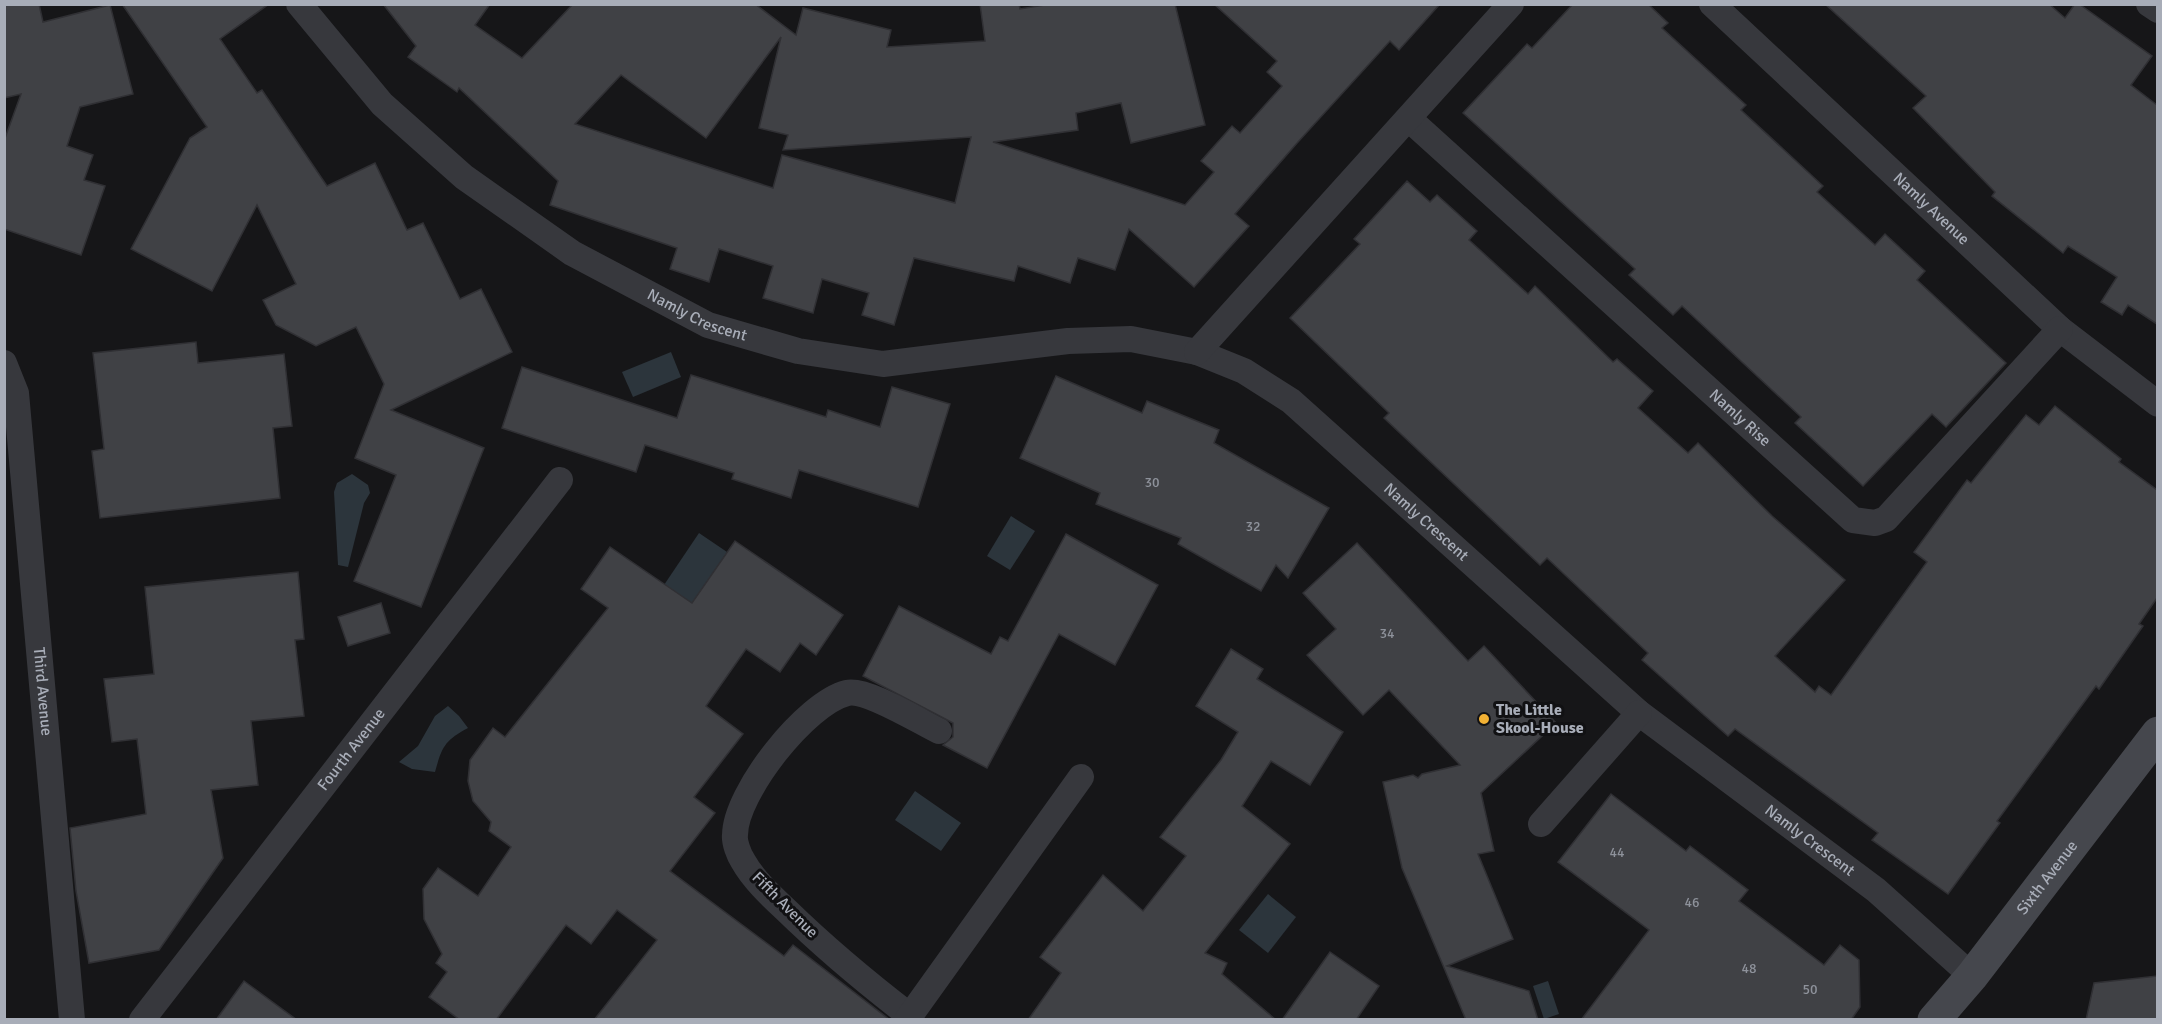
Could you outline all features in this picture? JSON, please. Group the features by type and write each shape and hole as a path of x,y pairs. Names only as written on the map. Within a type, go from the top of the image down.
{"main road":[{"name":"Sixth Avenue","path":"1934,1020 1972,976 2157,734"}],"street":[{"name":"Namly Crescent","path":"299,4 382,104 464,177 572,253 708,325 798,351 884,364 1079,341 1131,339 1197,352 1244,371 1291,401 1639,713 1876,890 1972,976"},
{"path":"1197,352 1511,4"},
{"name":"Namly Avenue","path":"1712,4 2060,328 2157,404"},
{"path":"2149,4 2157,10"},
{"name":"Namly Rise","path":"1409,119 1853,520 1875,523 1886,519 2060,328"},
{"name":"Third Avenue","path":"4,363 16,393 72,1020"},
{"name":"Fourth Avenue","path":"142,1020 560,480"},
{"name":"Fifth Avenue","path":"939,731 865,695 848,692 814,711 788,737 756,782 741,809 734,836 742,861 768,892 805,928 908,1018 1082,777"},
{"path":"1540,824 1639,713"}],"shaded area":[{"path":"671,352 681,377 633,397 622,372"},
{"path":"352,474 368,485 370,493 364,503 348,567 338,565 334,492 337,483"},
{"path":"1011,516 1035,531 1010,570 987,556"},
{"path":"699,533 727,552 692,603 664,585"},
{"path":"448,706 468,728 445,745 435,772 412,769 399,762 418,746 435,716"},
{"path":"915,791 961,823 941,851 895,820"},
{"path":"1268,894 1296,917 1268,953 1239,930"},
{"path":"1548,981 1559,1014 1544,1019 1533,986"}],"building":[{"path":"4,4 39,4 43,22 110,5 133,94 80,107 67,146 93,155 84,180 105,186 81,255 4,229 4,141 21,94 4,98"},
{"path":"122,4 269,4 220,39 257,93 262,90 327,186 375,163 407,230 423,223 460,299 481,289 512,352 391,410 484,448 421,607 354,581 396,475 355,458 384,384 356,327 316,346 276,325 263,300 296,284 257,205 212,291 131,249 190,138 207,127"},
{"path":"383,4 490,4 475,25 522,58 573,4 755,4 796,35 803,8 891,30 887,47 985,41 980,4 1019,4 1020,9 1051,4 1175,4 1205,125 1131,143 1121,103 1076,113 1078,130 993,142 1185,205 1214,172 1201,161 1232,126 1240,133 1282,86 1267,72 1277,61 1214,4 1440,4 1399,50 1390,41 1235,214 1249,226 1194,287 1129,229 1115,270 1078,258 1070,283 1018,266 1014,281 914,258 894,325 862,315 869,293 822,279 813,313 763,298 773,266 719,249 709,282 670,269 677,248 550,205 558,181 459,88 457,92 408,57 416,46","holes":["781,37 759,128 788,135 783,150 971,137 955,203 782,155 773,188 575,124 621,75 706,138"]},
{"path":"1573,4 1648,4 1668,23 1662,28 1746,105 1741,110 1823,186 1817,192 1875,245 1885,234 1925,271 1917,280 2006,363 1946,427 1932,414 1863,486 1795,423 1801,417 1682,306 1673,315 1629,275 1635,269 1463,113 1527,44 1532,48"},
{"path":"1825,4 2049,4 2065,18 2075,4 2079,4 2152,56 2131,85 2157,105 2157,324 2128,305 2122,315 2101,302 2117,277 2068,246 2063,253 1992,196 1995,192 1913,108 1926,96"},
{"path":"1407,181 1430,202 1437,195 1477,231 1469,240 1528,294 1535,286 1613,362 1617,359 1653,391 1638,408 1688,453 1698,443 1772,516 1845,580 1775,656 1815,692 1819,686 1831,695 1927,562 1914,552 1967,480 1971,483 2026,415 2039,425 2055,406 2121,459 2119,462 2157,490 2157,598 2139,624 2143,626 2099,689 2096,686 1997,821 2000,823 1948,894 1872,840 1878,833 1735,729 1728,736 1704,715 1642,660 1648,653 1547,558 1540,565 1384,418 1389,413 1290,318 1360,244 1354,239"},
{"path":"196,342 198,363 284,354 292,426 273,428 280,498 100,518 92,451 104,449 93,353"},
{"path":"522,367 677,418 691,375 826,417 828,410 880,427 892,387 950,404 918,507 799,470 791,498 732,479 734,473 645,445 636,472 502,428"},
{"path":"1056,376 1142,413 1147,401 1219,430 1214,443 1329,508 1288,578 1276,565 1261,591 1178,544 1181,538 1096,504 1100,493 1020,458"},
{"path":"1066,534 1158,585 1115,665 1059,634 987,768 943,745 953,737 953,723 863,676 899,606 991,654 1000,637 1008,641"},
{"path":"735,541 843,615 816,655 800,643 780,672 746,649 706,706 743,734 694,797 715,813 670,871 784,956 793,945 890,1020 594,1020 657,940 617,910 591,944 566,925 496,1020 460,1020 429,997 447,972 436,963 442,954 424,919 423,889 438,868 478,896 511,847 489,831 491,822 473,801 468,781 470,760 493,728 505,737 608,608 581,589 610,547 692,603"},
{"path":"1357,543 1468,661 1484,646 1556,723 1481,793 1494,851 1478,854 1513,939 1447,966 1529,991 1538,1020 1466,1020 1402,868 1383,782 1413,775 1418,778 1422,774 1460,765 1389,690 1363,715 1307,655 1336,629 1303,593"},
{"path":"298,572 304,639 295,640 304,716 251,721 258,785 211,790 223,858 159,950 89,963 76,891 70,828 146,814 137,739 112,742 104,679 154,674 145,587"},
{"path":"381,603 390,633 348,646 338,617"},
{"path":"1231,649 1263,669 1257,679 1343,732 1310,785 1271,761 1242,806 1290,844 1205,953 1227,963 1222,974 1276,1020 1028,1020 1061,973 1040,957 1103,875 1143,911 1186,856 1160,837 1221,760 1238,732 1196,706"},
{"path":"1611,794 1686,851 1690,846 1748,890 1739,901 1824,965 1840,945 1859,960 1860,1007 1851,1020 1581,1020 1649,930 1558,862"},
{"path":"1330,952 1379,986 1356,1020 1282,1020"},
{"path":"2157,976 2157,1020 2086,1020 2094,983"},
{"path":"244,981 297,1020 216,1020"}],"place":[{"name":"The Little Skool-House","path":"1484,719"}]}
